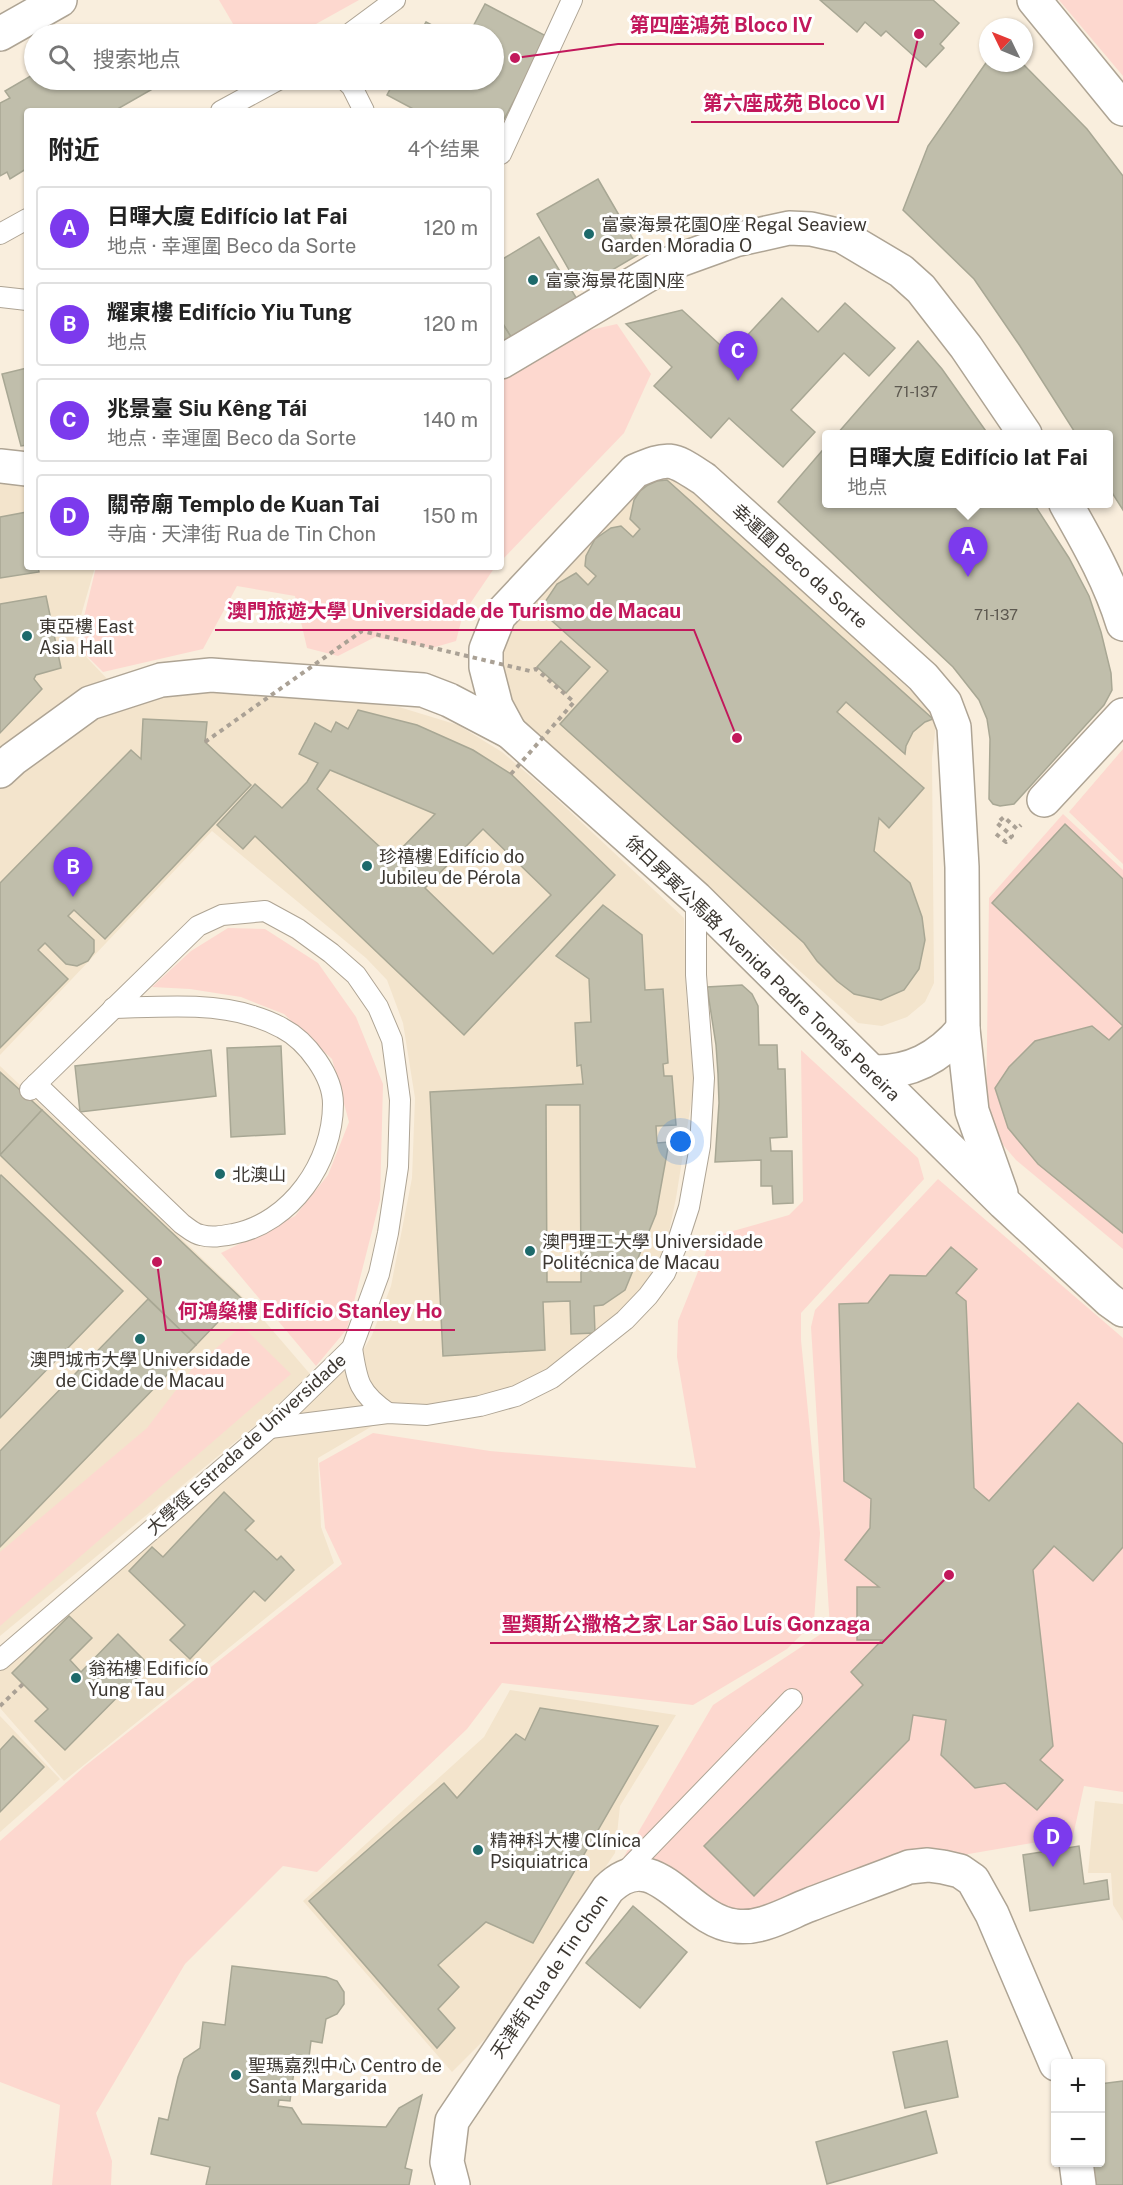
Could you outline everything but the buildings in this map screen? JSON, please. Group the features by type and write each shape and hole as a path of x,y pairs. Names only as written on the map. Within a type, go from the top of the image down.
{"street":[{"path":"0,34 60,0"},
{"path":"1034,0 1123,109"},
{"path":"504,360 663,266 735,240 789,228 811,229 842,236 901,271 921,289 959,337 1022,430"},
{"name":"幸運圍 Beco da Sorte","path":"510,732 496,706 486,667 486,649 500,616 635,471 664,460 678,462 713,487 923,677 945,703 954,727 962,867 963,1029 972,1111 1005,1203"},
{"path":"0,466 24,469"},
{"path":"1068,508 1094,553 1116,601 1123,624"},
{"name":"徐日昇寅公馬路 Avenida Padre Tomás Pereira","path":"0,771 23,739 90,703 161,680 211,675 423,690 449,700 510,732 696,898 1005,1203 1109,1300 1123,1310"},
{"path":"1044,800 1123,715"},
{"path":"872,1072 893,1072 925,1060 948,1047 963,1029"},
{"name":"天津街 Rua de Tin Chon","path":"453,2185 447,2162 452,2121 608,1889 628,1875 641,1873 654,1876 710,1919 736,1926 749,1926 776,1919 909,1867 928,1865 960,1871 973,1880 992,1914 1054,2059"},
{"path":"1077,2167 1079,2185"}],"lane":[{"path":"363,24 395,0"},
{"path":"504,147 572,0"},
{"path":"227,108 260,90"},
{"path":"353,90 362,108"},
{"path":"0,234 24,221"},
{"path":"0,297 24,300"},
{"path":"270,1428 388,1413 427,1415 480,1406 516,1396 552,1378 625,1320 648,1296 665,1273 688,1207 700,1146 704,1078 696,975 696,898"},
{"name":"大學徑 Estrada de Universidade","path":"0,1660 270,1428 352,1348 379,1274 388,1233 398,1167 400,1100 392,1040 378,1007 356,975 332,953 298,929 265,911 222,915 198,926 113,1008 33,1087 182,1224 199,1235 217,1237 245,1232 279,1214 299,1194 328,1144 333,1103 327,1076 302,1042 283,1028 250,1015 197,1006 113,1008"},
{"path":"352,1348 356,1377 370,1400 388,1413"},
{"path":"617,1881 792,1699"},
{"path":"656,1840 653,1853 656,1866 665,1883"}],"path":[{"path":"205,742 362,631 530,671 536,669 574,702 512,774"},
{"path":"992,830 1006,842 1012,836 998,823 1004,817 1017,829 1022,824 1017,819"},
{"path":"0,1706 23,1684"}],"shaded area":[{"path":"219,0 359,0 316,24 233,24"},
{"path":"1059,0 1123,0 1123,76"},
{"path":"617,324 651,374 624,433 504,558 504,372 559,337"},
{"path":"654,472 688,484 937,715 932,758 934,983 925,1002 907,1017 882,1026 858,1023 517,718 497,672 502,634"},
{"name":"澳門理工大學 Universidade Politécnica de Macau","path":"0,476 24,478 24,570 94,570 73,643 112,684 167,694 229,689 399,707 458,725 502,752 549,792 684,918 686,995 694,1085 676,1198 658,1271 604,1331 526,1385 436,1407 408,1405 318,1458 321,1527 334,1563 64,1781 0,1708 0,1669 347,1368 365,1347 391,1286 412,1178 415,1098 403,1023 387,980 366,958 212,831 0,1055"},
{"path":"95,570 493,570 463,614 456,641 432,648 375,637 338,656 307,648 295,596 237,586 203,649 103,672 77,646"},
{"path":"1123,749 1123,864 1069,812"},
{"path":"1063,814 1123,870 1123,1249 1016,1160 998,1139 986,1113 989,898"},
{"path":"228,928 265,929 318,963 356,1017 383,1084 380,1200 347,1329 316,1366 221,1253 295,1216 328,1175 349,1122 332,1059 284,1014 241,997 190,989 152,987 191,951"},
{"path":"801,1050 918,1158 924,1179 801,1313 801,1340 820,1533 814,1622 787,1649 693,1705 502,1683 467,1729 317,1872 283,1866 185,1964 96,2113 112,2161 111,2185 52,2185 60,2105 0,2082 0,1841 85,1766 342,1564 325,1528 319,1463 373,1433 490,1451 696,1468 677,1357 678,1321 712,1237 789,1215 803,1201"},
{"name":"澳門城市大學 Universidade de Cidade de Macau","path":"0,1066 250,1304 310,1374 258,1423 0,1636"},
{"path":"938,1179 1123,1338 1123,1792 1084,1786 1073,1836 951,1857 744,1919 619,1865 713,1705 830,1628 811,1327 815,1310"},
{"path":"242,1326 291,1374 0,1626 0,1552 147,1428 192,1369"},
{"name":"精神科大樓 Clínica Psiquiatrica","path":"510,1690 676,1715 620,1806 615,1853 496,2028 452,2072 303,1901 484,1737"},
{"path":"0,1716 60,1779 0,1832"},
{"path":"1095,1801 1123,1804 1123,1921 1113,1905 1111,1873 1088,1873"}],"place":[{"name":"第六座成苑 Bloco VI","path":"919,34"},
{"name":"第四座鴻苑 Bloco IV","path":"515,58"},
{"name":"富豪海景花園O座 Regal Seaview Garden Moradia O","path":"589,234"},
{"name":"富豪海景花園N座","path":"533,280"},
{"name":"兆景臺 Siu Kêng Tái","path":"738,381"},
{"name":"日暉大廈 Edifício Iat Fai","path":"968,577"},
{"name":"東亞樓 East Asia Hall","path":"27,636"},
{"name":"澳門旅遊大學 Universidade de Turismo de Macau","path":"737,738"},
{"name":"珍禧樓 Edifício do Jubileu de Pérola","path":"367,866"},
{"name":"耀東樓 Edifício Yiu Tung","path":"73,897"},
{"name":"北澳山","path":"220,1174"},
{"name":"澳門理工大學 Universidade Politécnica de Macau","path":"530,1251"},
{"name":"何鴻燊樓 Edifício Stanley Ho","path":"157,1262"},
{"name":"澳門城市大學 Universidade de Cidade de Macau","path":"140,1339"},
{"name":"聖類斯公撒格之家 Lar São Luís Gonzaga","path":"949,1575"},
{"name":"翁祐樓 Edificío Yung Tau","path":"76,1678"},
{"name":"精神科大樓 Clínica Psiquiatrica","path":"478,1850"},
{"name":"關帝廟 Templo de Kuan Tai","path":"1053,1867"},
{"name":"聖瑪嘉烈中心 Centro de Santa Margarida","path":"236,2075"}]}
